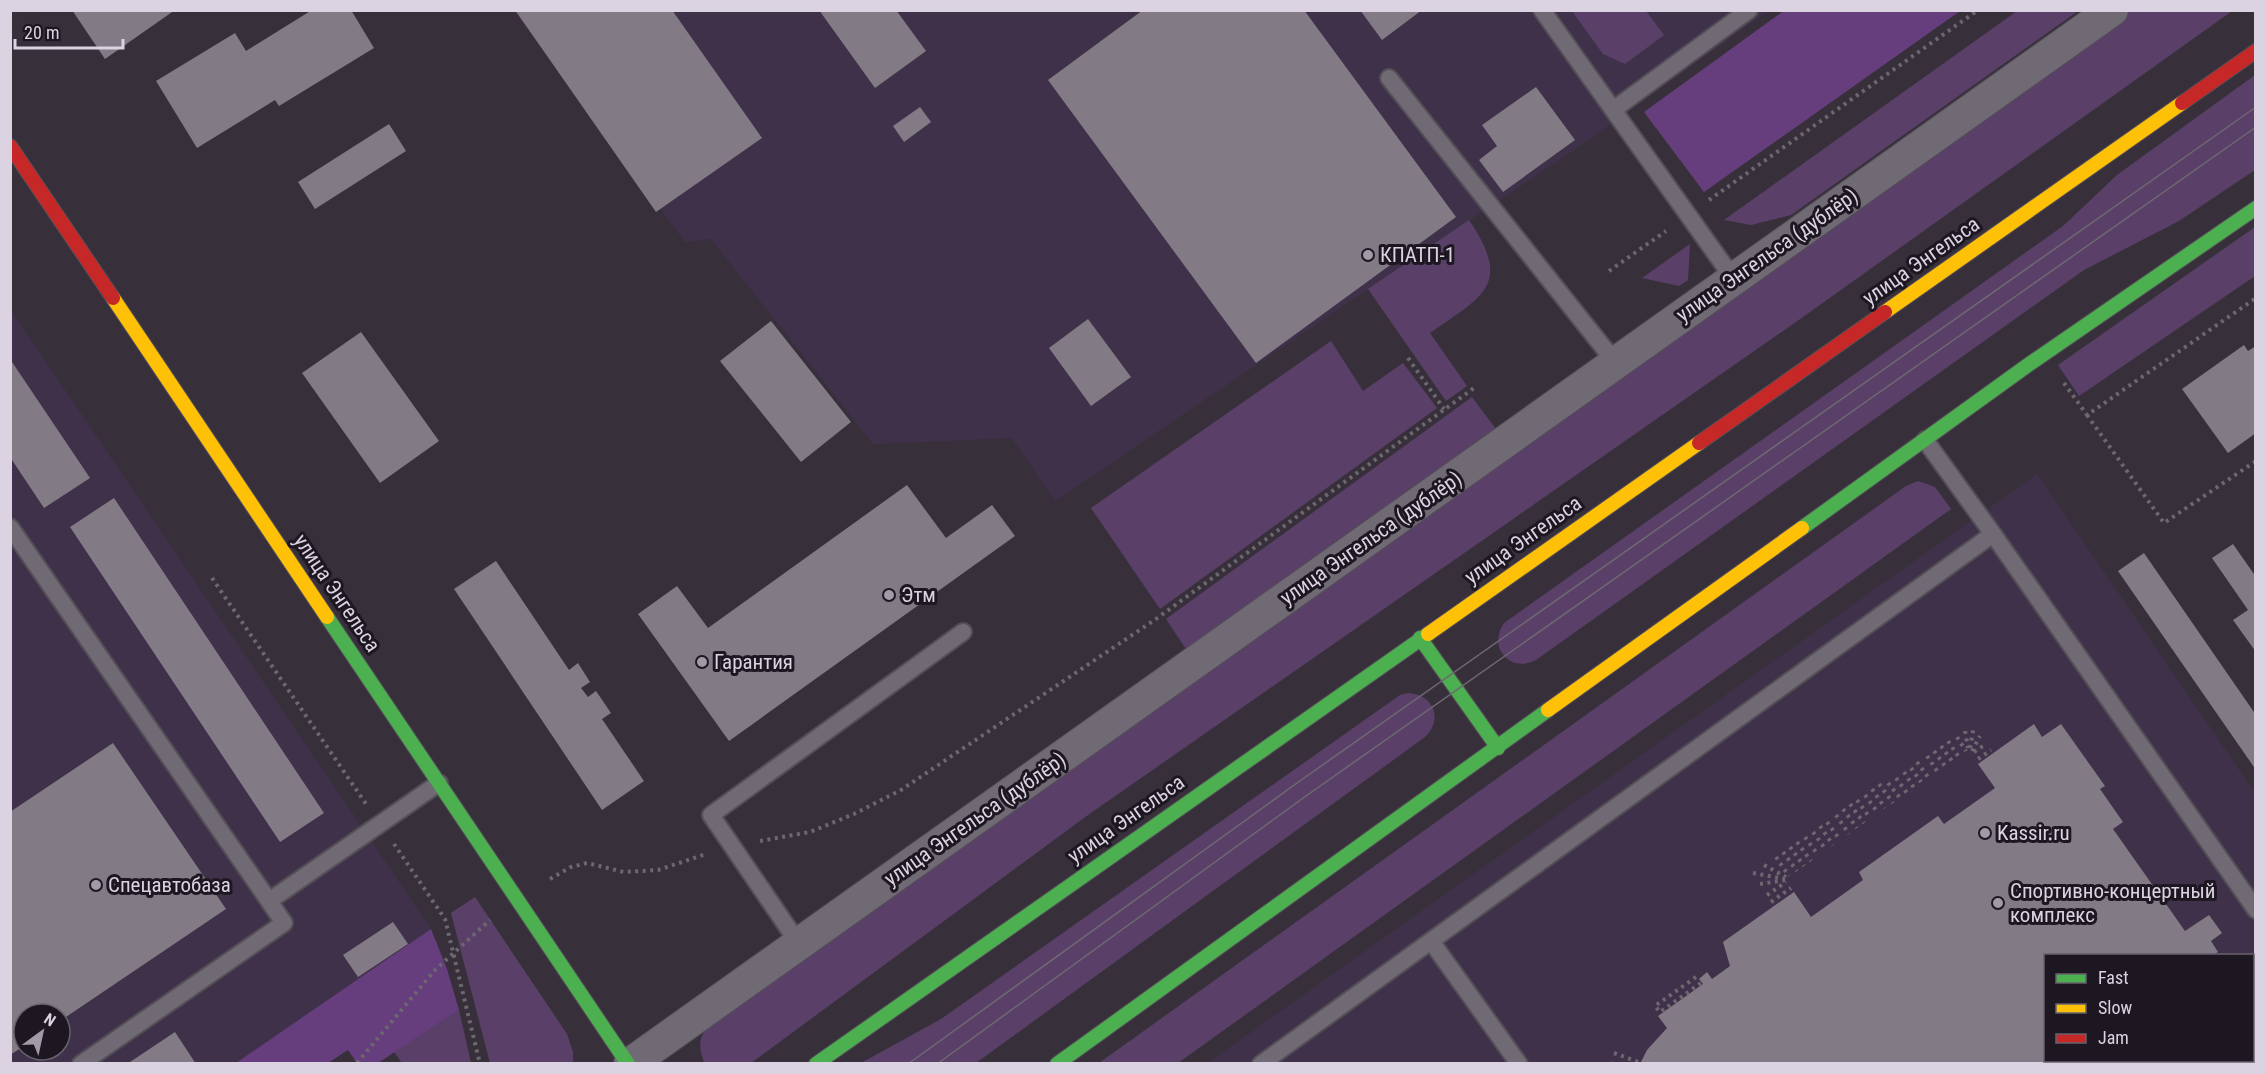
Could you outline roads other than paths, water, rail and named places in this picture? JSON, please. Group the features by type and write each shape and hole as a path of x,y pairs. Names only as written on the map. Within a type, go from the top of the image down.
{"main road":[{"name":"улица Энгельса","path":"816,1064 2256,51"},
{"name":"улица Энгельса","path":"10,146 629,1064"},
{"path":"1057,1064 1925,440 2256,207"},
{"path":"1420,638 1498,748"}],"street":[{"name":"улица Энгельса (дублёр)","path":"629,1064 2112,10"}],"lane":[{"path":"1542,10 1733,278"},
{"path":"1613,110 1749,10"},
{"path":"1389,78 1615,362"},
{"path":"1925,440 2256,910"},
{"path":"10,527 284,923 81,1064"},
{"path":"1261,1064 1993,534"},
{"path":"799,944 711,815 963,632"},
{"path":"269,901 439,783"},
{"path":"1431,941 1519,1064"}],"tram line":[{"path":"908,1064 1297,783 2256,107"},
{"path":"937,1064 1306,796 2256,127"}],"place":[{"name":"КПАТП-1","path":"1368,255"},
{"name":"Этм","path":"889,595"},
{"name":"Гарантия","path":"702,662"},
{"name":"Kassir.ru","path":"1985,833"},
{"name":"Спецавтобаза","path":"96,885"},
{"name":"Спортивно-концертный комплекс","path":"1998,903"}]}
